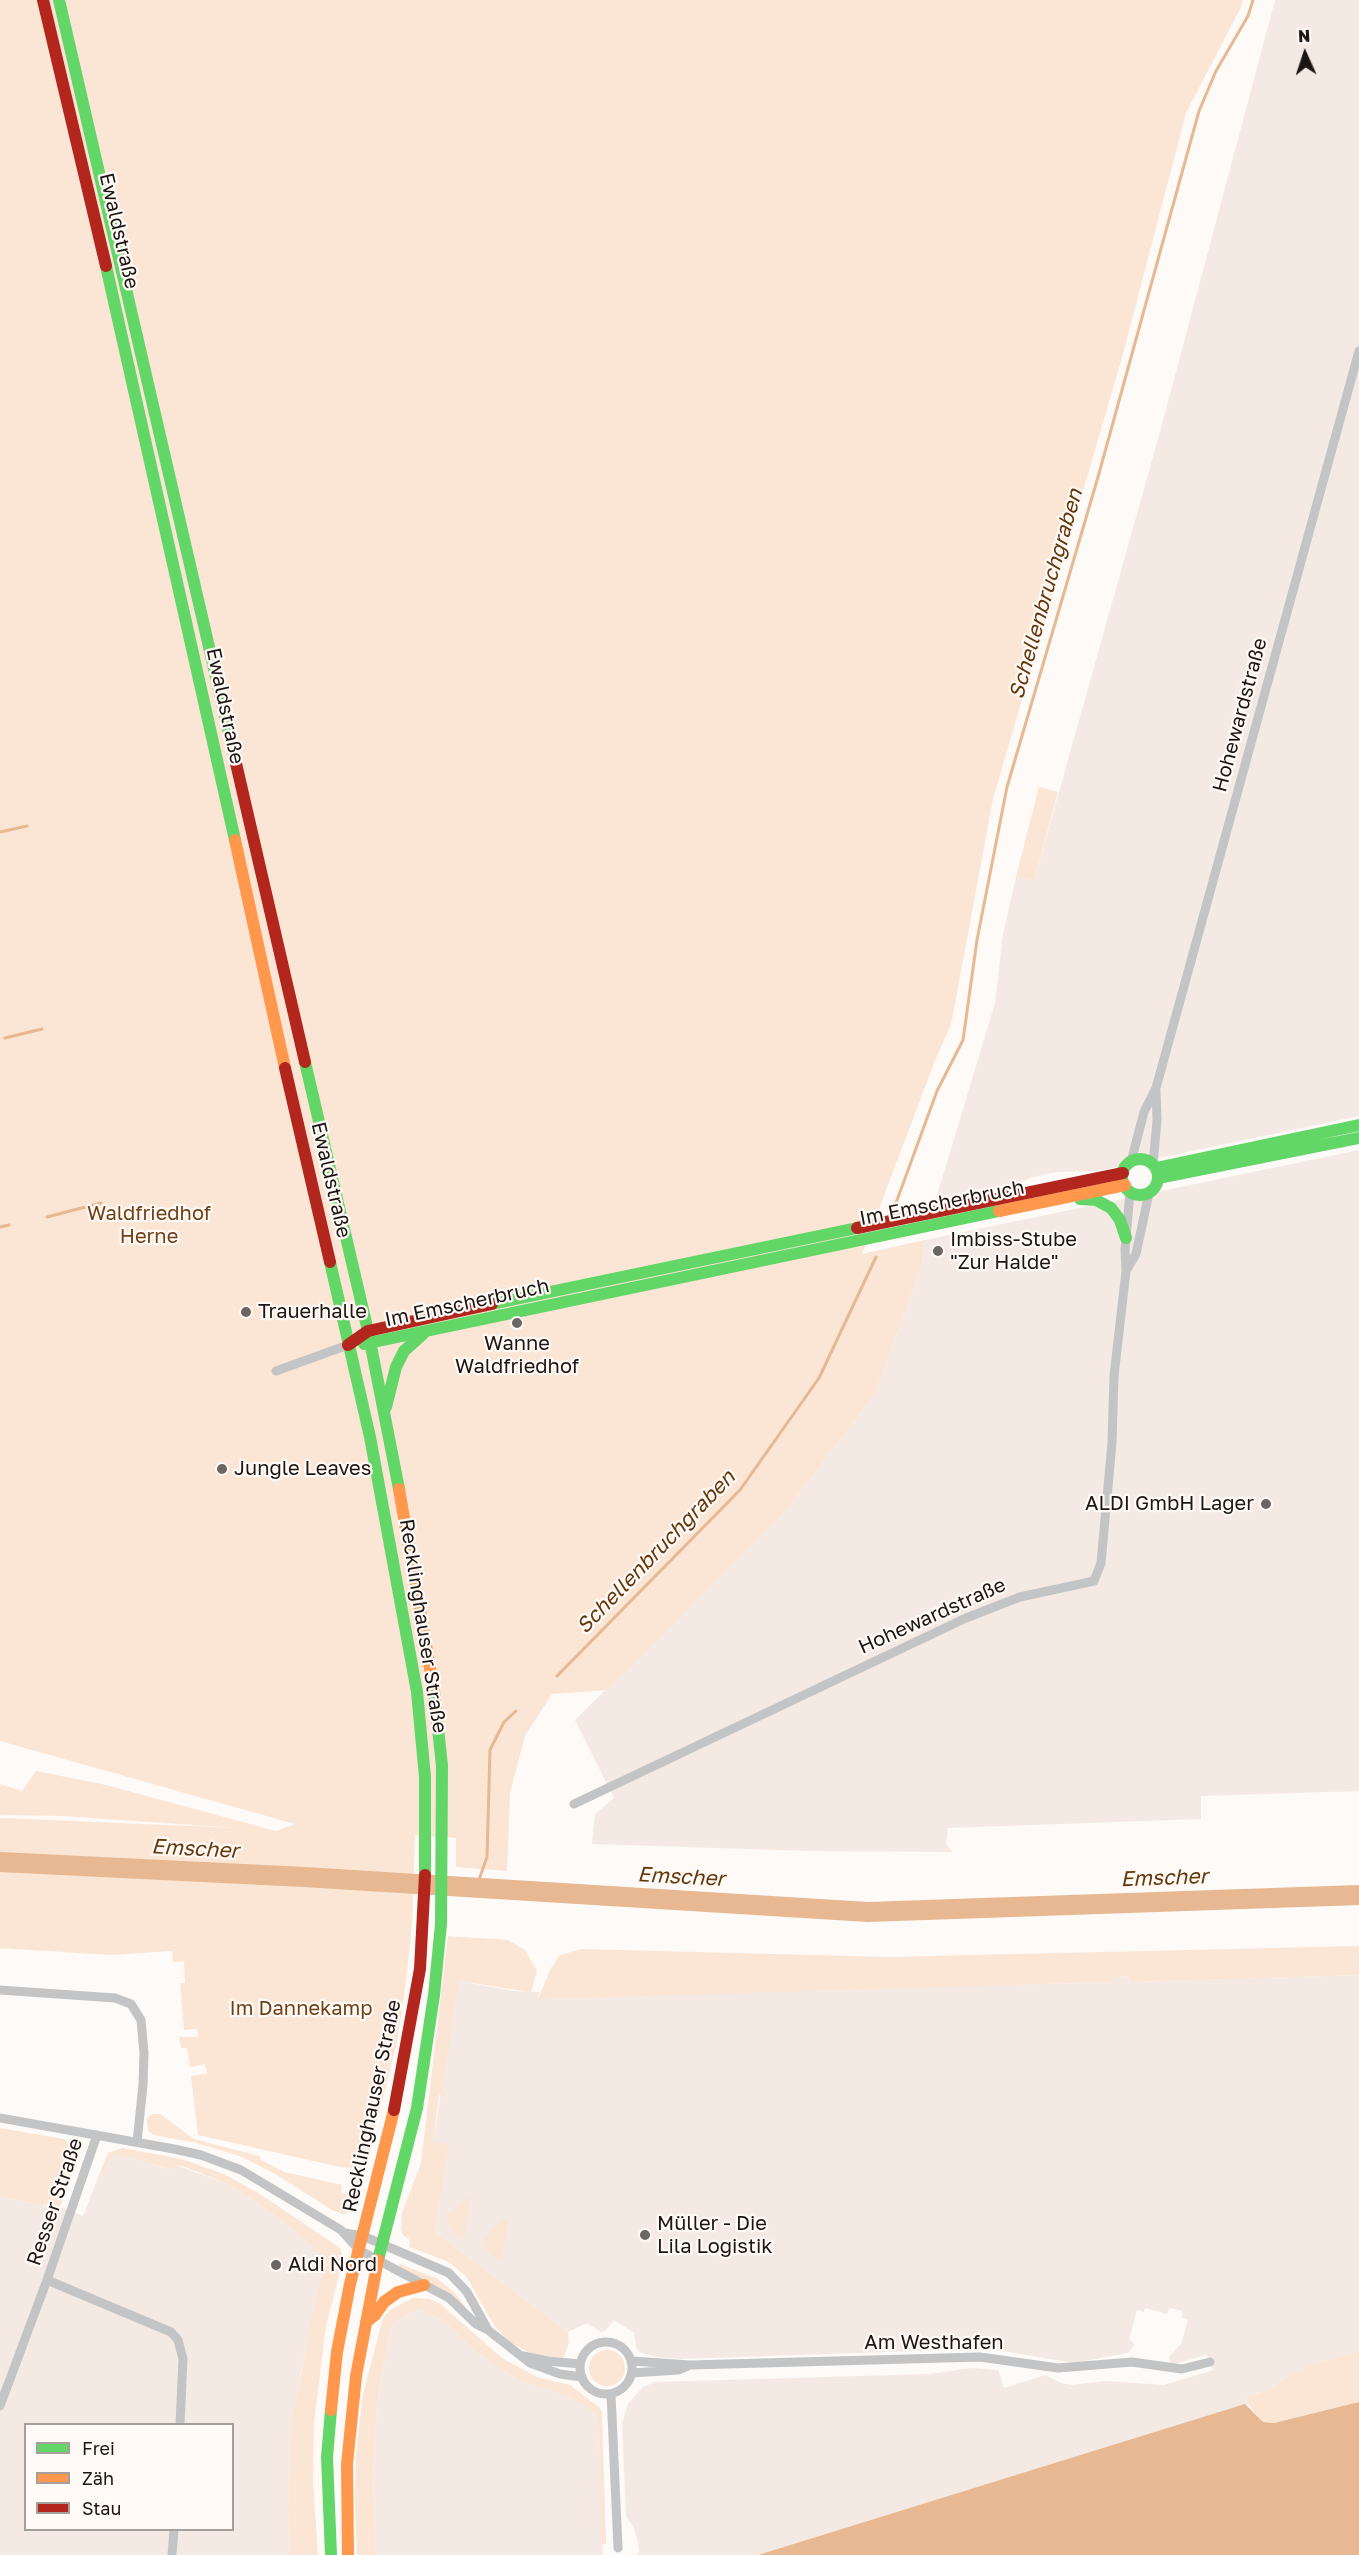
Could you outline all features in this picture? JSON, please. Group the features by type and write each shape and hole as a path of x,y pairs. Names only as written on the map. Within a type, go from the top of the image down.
{"main road":[{"name":"Ewaldstraße","path":"43,0 138,403 348,1345"},
{"name":"Ewaldstraße","path":"59,0 369,1338"},
{"path":"1156,1170 1359,1125"},
{"path":"1126,1183 1131,1162 1142,1160 1156,1170 1359,1138"},
{"path":"1149,1193 1155,1187 1156,1170"},
{"name":"Im Emscherbruch","path":"348,1345 369,1338 1126,1183"},
{"name":"Im Emscherbruch","path":"369,1338 424,1333 1126,1183"},
{"name":"Im Emscherbruch","path":"1126,1183 1136,1194 1149,1193"},
{"path":"1064,1198 1096,1200 1111,1208 1120,1220 1126,1238"},
{"path":"384,1413 396,1367 404,1351 424,1333"},
{"name":"Recklinghauser Straße","path":"348,2555 345,2504 349,2428 378,2261 420,2090 434,1995 443,1865 442,1766 433,1684 369,1338"},
{"name":"Recklinghauser Straße","path":"331,2555 327,2486 332,2396 345,2311 402,2078 420,1969 426,1864 425,1777 417,1692 387,1518 348,1345"},
{"path":"366,2322 375,2315 384,2302 398,2292 424,2284"}],"street":[{"name":"Hohewardstraße","path":"1131,1162 1144,1112 1156,1088 1359,351"},
{"name":"Hohewardstraße","path":"1156,1088 1156,1170"},
{"name":"Hohewardstraße","path":"574,1804 966,1618 1020,1597 1094,1581 1101,1563 1112,1443 1114,1376 1126,1271 1126,1183"},
{"name":"Hohewardstraße","path":"1126,1271 1136,1254 1149,1193"},
{"path":"276,1371 348,1345"},
{"path":"0,1990 115,1998 131,2004 141,2020 144,2053 137,2142"},
{"name":"Resser Straße","path":"0,2118 201,2155 241,2170 345,2233 359,2250"},
{"name":"Resser Straße","path":"0,2406 97,2135"},
{"path":"345,2233 363,2236 449,2273 466,2292 488,2330"},
{"path":"359,2250 449,2298 476,2324 488,2330 530,2363 544,2370 582,2377"},
{"name":"Resser Straße","path":"47,2280 171,2332 182,2349 183,2359 180,2423"},
{"path":"609,2342 623,2348 632,2361 632,2373 625,2387 611,2394 593,2391 582,2377 580,2364 587,2350 593,2346 609,2342"},
{"path":"523,2356 580,2364"},
{"name":"Am Westhafen","path":"632,2361 690,2365 980,2357 1058,2368 1132,2362 1182,2369 1210,2362"},
{"name":"Am Westhafen","path":"632,2373 678,2370 690,2365"},
{"path":"611,2394 618,2548"},
{"path":"172,2555 174,2531"}],"shaded area":[{"path":"1275,0 1359,0 1359,1116 1097,1171 1057,1172 1033,1177 1010,1187 935,1202 995,1003 1003,934 1016,877 1034,881 1161,428"},
{"path":"1359,1150 1359,1791 1201,1796 1201,1819 948,1828 946,1843 952,1852 810,1851 592,1844 595,1814 614,1798 575,1720 784,1513 875,1394 921,1267 925,1240"},
{"path":"1359,1975 1359,2351 1309,2366 1283,2379 1272,2389 1246,2397 1248,2404 758,2555 635,2555 639,2553 638,2543 634,2528 626,2516 622,2423 628,2404 643,2387 655,2382 929,2374 970,2368 998,2370 1004,2388 1045,2375 1071,2385 1106,2381 1164,2385 1213,2370 1207,2355 1171,2365 1169,2357 1181,2344 1188,2320 1182,2318 1182,2311 1170,2308 1167,2314 1145,2308 1144,2312 1137,2310 1129,2340 1135,2344 1128,2353 1074,2363 977,2349 680,2359 655,2357 640,2352 636,2348 634,2333 614,2320 605,2331 601,2332 587,2323 568,2332 438,2234 435,2228 448,2146 433,2142 459,1981 514,1991 540,1992 538,1998 1112,1982 1111,1977 1131,1976 1131,1982"},
{"path":"115,2154 173,2170 176,2165 228,2184 273,2214 322,2254 325,2264 301,2371 290,2443 288,2508 290,2555 0,2555 0,2197 60,2207 83,2216 97,2180 103,2177 110,2158"},
{"path":"420,2310 442,2319 474,2351 503,2371 521,2381 567,2396 595,2414 599,2424 603,2555 376,2555 373,2478 377,2402 389,2335 393,2324 409,2313"},
{"path":"1359,2402 1359,2555 758,2555 1245,2404 1263,2422 1274,2423"}],"green space":[{"path":"0,0 1243,0 1186,113 1123,354 993,799 951,1025 936,1058 862,1254 925,1240 921,1267 875,1394 784,1513 608,1690 552,1694 525,1736 510,1793 507,1871 456,1867 456,1838 415,1835 412,1925 397,2042 357,2202 349,2212 343,2214 332,2210 277,2175 242,2157 197,2143 154,2135 148,2131 147,2118 153,2114 160,2114 194,2139 259,2156 261,2160 284,2172 342,2185 341,2193 349,2195 355,2168 340,2167 198,2135 191,2076 207,2074 205,2064 190,2067 187,2048 181,2048 179,2037 198,2037 197,2029 184,2030 180,1983 185,1983 184,1961 173,1962 172,1951 110,1955 0,1948 0,1818 238,1828 63,1816 0,1815 0,1784 22,1791 36,1771 106,1785 276,1831 295,1824 0,1741"},
{"path":"1039,787 1058,792 1034,881 1016,877"},
{"path":"448,1936 508,1940 525,1950 537,1971 531,1992 459,1981 442,2091 445,2091 444,2096 439,2095 433,2142 449,2144 435,2228 438,2234 568,2332 569,2343 563,2358 532,2354 509,2342 494,2325 466,2276 447,2261 409,2247 410,2240 401,2230 402,2213 421,2163"},
{"path":"1359,1946 1359,1975 1131,1982 1130,1976 1112,1977 1112,1982 538,1999 551,1968 560,1955 582,1949 888,1957"},
{"path":"0,2128 64,2139 75,2150 78,2159 60,2207 0,2197"},
{"path":"123,2148 181,2159 224,2174 260,2194 340,2248 343,2260 326,2326 314,2423 313,2482 318,2555 290,2555 288,2508 293,2416 314,2306 325,2264 322,2254 273,2214 228,2184 185,2167 176,2165 174,2170 115,2154 110,2158 103,2177 97,2180 108,2153"},
{"path":"469,2197 471,2198 464,2240 450,2228 447,2214"},
{"path":"505,2219 508,2221 502,2258 497,2259 486,2250 483,2241 495,2226"},
{"path":"400,2264 438,2279 455,2293 467,2309 442,2289 399,2268"},
{"path":"413,2298 429,2299 439,2303 502,2358 537,2377 570,2385 600,2408 606,2544 602,2544 599,2424 595,2414 567,2396 521,2381 503,2371 474,2351 442,2319 420,2310 409,2313 393,2324 389,2335 377,2402 373,2478 376,2555 357,2555 356,2453 363,2394 383,2318 390,2310"},
{"path":"607,2350 620,2355 625,2368 620,2381 607,2386 594,2381 589,2368 594,2355"},
{"path":"1359,2351 1359,2402 1274,2423 1263,2422 1248,2404 1246,2397 1272,2389 1283,2379 1309,2366"}],"waterway":[{"name":"Schellenbruchgraben","path":"896,1203 937,1091 963,1040 977,940 1007,787 1098,477 1199,111 1216,71 1248,16 1253,0"},
{"path":"0,832 27,826"},
{"path":"5,1038 42,1029"},
{"path":"47,1217 101,1203"},
{"path":"0,1227 9,1225"},
{"name":"Schellenbruchgraben","path":"557,1676 740,1490 819,1378 876,1257"},
{"name":"Schellenbruchgraben","path":"476,1888 487,1857 490,1750 504,1722 516,1711"},
{"name":"Emscher","path":"0,1862 304,1877 868,1912 1359,1895"}],"traffic: fast":[{"path":"59,0 235,759"},
{"path":"106,266 235,840"},
{"path":"305,1062 368,1331 399,1489"},
{"path":"1156,1168 1359,1125"},
{"path":"1158,1178 1359,1138"},
{"path":"1140,1159 1152,1165 1158,1177 1152,1189 1140,1195 1128,1189 1122,1177 1128,1165 1140,1159"},
{"path":"1080,1199 1096,1200 1111,1208 1120,1220 1126,1238"},
{"path":"364,1344 999,1211"},
{"path":"492,1304 857,1228"},
{"path":"330,1262 370,1437 417,1692 425,1777 425,1875"},
{"path":"386,1407 396,1367 404,1351 423,1334"},
{"path":"378,2260 417,2108 434,1995 441,1924 442,1766 434,1691"},
{"path":"331,2410 327,2457 331,2555"}],"traffic: slow":[{"path":"235,840 285,1068"},
{"path":"999,1211 1125,1185"},
{"path":"399,1489 434,1691"},
{"path":"331,2410 337,2352 350,2284 394,2110"},
{"path":"348,2555 347,2464 356,2376 378,2260"},
{"path":"366,2322 375,2315 384,2302 398,2292 424,2285"}],"traffic: jam":[{"path":"43,0 106,266"},
{"path":"235,759 305,1062"},
{"path":"285,1068 330,1262"},
{"path":"857,1228 1123,1173"},
{"path":"348,1345 368,1331 492,1304"},
{"path":"394,2110 420,1969 425,1875"}],"place":[{"name":"Imbiss-Stube \"Zur Halde\"","path":"938,1251"},
{"name":"Trauerhalle","path":"246,1312"},
{"name":"Wanne Waldfriedhof","path":"517,1323"},
{"name":"Jungle Leaves","path":"222,1469"},
{"name":"ALDI GmbH Lager","path":"1266,1504"},
{"name":"Müller - Die Lila Logistik","path":"645,2235"},
{"name":"Aldi Nord","path":"276,2265"}],"park label":[{"name":"Waldfriedhof Herne","path":"149,1226"},
{"name":"Im Dannekamp","path":"301,2009"}]}
